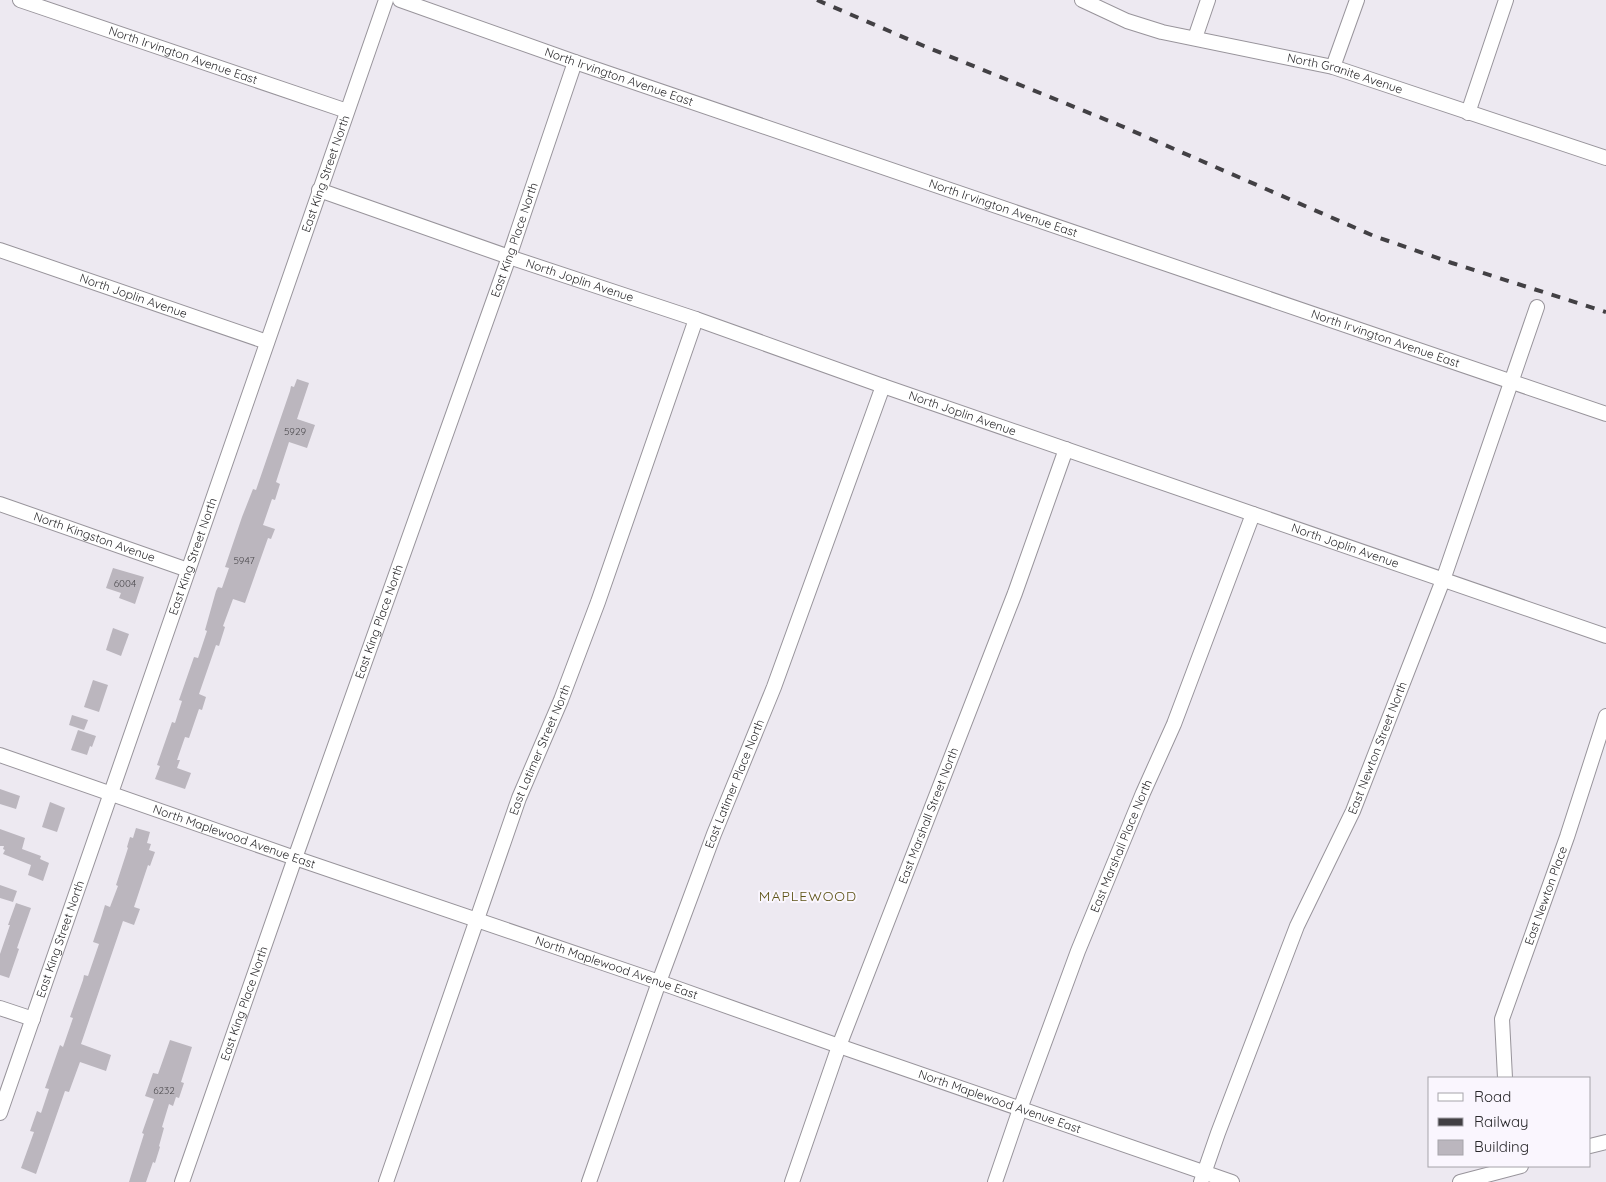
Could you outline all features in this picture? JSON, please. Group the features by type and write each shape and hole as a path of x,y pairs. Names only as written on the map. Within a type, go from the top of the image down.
{"street":[{"name":"North Irvington Avenue East","path":"20,0 347,112"},
{"name":"East King Street North","path":"0,1113 386,0"},
{"name":"North Irvington Avenue East","path":"400,0 575,62 1606,414"},
{"name":"North Granite Avenue","path":"1082,0 1127,21 1162,32 1333,67 1468,113 1606,156"},
{"path":"1195,38 1208,0"},
{"path":"1333,67 1357,0"},
{"path":"1468,113 1506,0"},
{"name":"East King Place North","path":"182,1182 509,257 575,62"},
{"name":"North Joplin Avenue","path":"319,190 509,257 696,319 883,386 1606,636"},
{"name":"North Joplin Avenue","path":"0,250 267,342"},
{"name":"East Newton Street North","path":"1203,1177 1297,926 1353,811 1443,580 1537,307"},
{"name":"East Latimer Street North","path":"386,1182 519,798 561,700 598,602 696,319"},
{"name":"East Latimer Place North","path":"589,1182 659,982 714,834 774,687 883,386"},
{"name":"East Marshall Street North","path":"792,1182 839,1046 1015,593 1066,449"},
{"name":"North Kingston Avenue","path":"0,504 188,570"},
{"name":"East Marshall Place North","path":"995,1182 1078,951 1143,793 1174,724 1253,514"},
{"name":"East Newton Place","path":"1505,1077 1502,1019 1606,716"},
{"name":"North Maplewood Avenue East","path":"0,756 659,982 1020,1109 1203,1177 1232,1182"},
{"path":"0,1008 33,1019"},
{"path":"1591,1146 1606,1142"},
{"path":"1460,1182 1517,1167"}],"building":[{"path":"297,379 309,383 297,419 315,425 307,448 289,442 276,482 280,484 275,500 272,499 263,525 275,529 271,539 268,538 245,603 233,599 223,626 225,627 219,646 216,645 199,694 206,697 202,710 199,709 189,738 185,737 177,760 180,760 177,768 191,773 185,789 155,779 160,766 157,765 172,722 175,723 182,701 179,700 194,657 198,658 207,631 205,630 216,591 218,587 222,588 229,568 225,567 242,517 253,489 256,490 291,386 294,387"},
{"path":"113,568 144,577 135,604 119,598 121,593 106,588"},
{"path":"113,628 129,634 121,656 106,650"},
{"path":"93,680 108,685 99,712 84,707"},
{"path":"72,715 88,720 84,730 69,725"},
{"path":"78,730 96,736 87,755 71,750"},
{"path":"0,789 20,796 16,809 0,804"},
{"path":"50,802 65,808 57,832 42,827"},
{"path":"136,828 150,832 147,843 151,844 149,850 155,852 150,866 148,865 134,907 140,909 134,925 123,921 81,1044 111,1055 106,1071 80,1062 69,1092 65,1091 36,1174 21,1168 34,1132 30,1131 37,1111 41,1113 49,1089 45,1088 60,1045 63,1047 73,1018 70,1017 84,975 88,976 99,944 93,942 105,905 110,907 118,886 116,885 130,837 133,838"},
{"path":"0,829 25,838 22,849 41,856 40,859 49,863 43,881 28,875 31,865 3,854 5,850 3,849 4,846 0,846"},
{"path":"0,885 17,891 13,902 0,898"},
{"path":"16,903 31,908 9,978 0,975 0,954"},
{"path":"170,1040 192,1047 181,1082 184,1083 179,1098 176,1097 173,1106 169,1104 162,1127 164,1128 160,1147 146,1182 129,1182 144,1134 142,1133 154,1099 145,1096 153,1073 158,1074"}],"railway":[{"path":"817,0 924,46 1119,125 1374,236 1606,312"}],"district":[{"name":"MAPLEWOOD","path":"808,896"}]}
